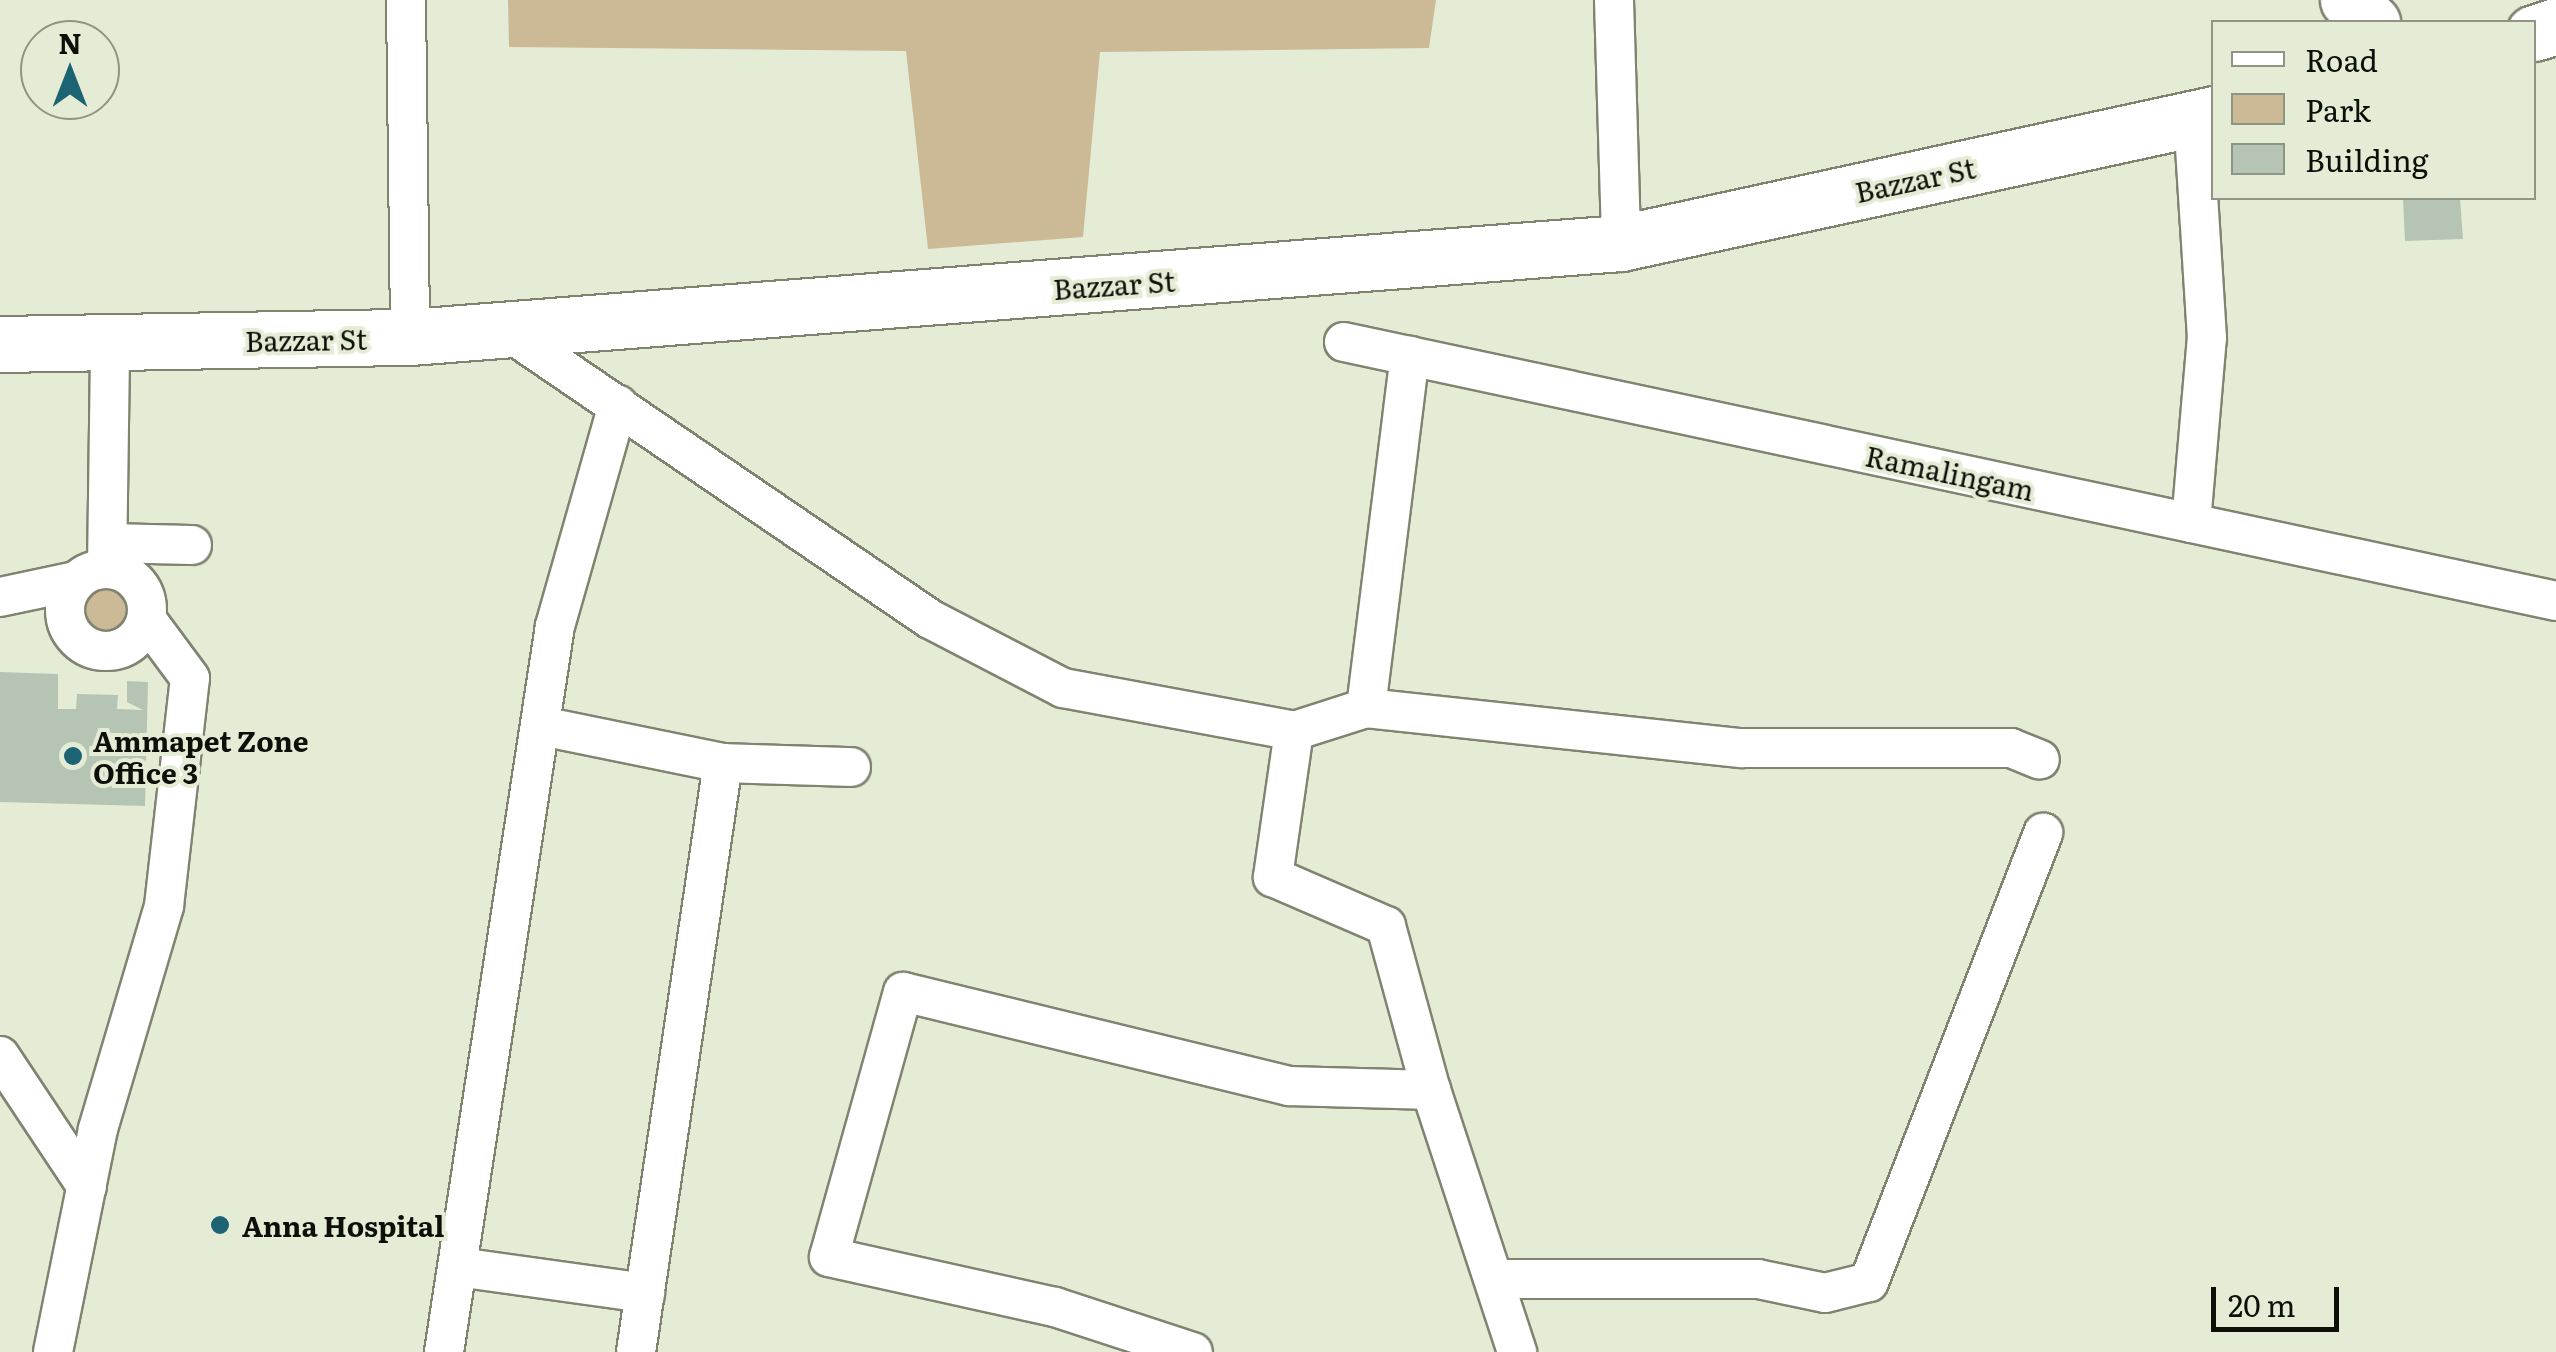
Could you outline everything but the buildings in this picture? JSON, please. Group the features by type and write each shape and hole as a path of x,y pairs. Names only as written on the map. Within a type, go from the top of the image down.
{"main road":[{"path":"2348,0 2370,20"},
{"name":"Bazzar St","path":"0,344 410,337 1621,243 2203,116"}],"street":[{"path":"406,0 410,337"},
{"path":"1614,0 1621,243"},
{"path":"2191,523 2206,338 2203,116"},
{"path":"506,330 930,619 1063,688 1294,731 1366,708 1744,748 2010,748 2040,760"},
{"path":"110,342 97,564 65,619 92,649 119,649 147,620"},
{"name":"Ramalingam","path":"1344,342 2556,601"},
{"path":"1366,708 1410,356"},
{"path":"444,1352 556,626 618,405"},
{"path":"0,597 97,564 192,545"},
{"path":"53,1352 87,1187 164,906 190,678 147,620 137,582 97,564"},
{"path":"541,726 722,763 851,767"},
{"path":"1294,731 1273,876 1386,926 1432,1090 1518,1352"},
{"path":"636,1352 722,763"},
{"path":"1494,1278 1758,1278 1825,1293 1869,1282 2043,833"},
{"path":"1193,1352 1055,1307 829,1257 903,992 1288,1086 1432,1090"},
{"path":"0,1056 87,1187"},
{"path":"458,1267 644,1292"}],"green space":[{"path":"508,0 1436,0 1429,48 1100,52 1083,237 928,249 906,51 509,47"},
{"path":"106,583 126,591 134,611 126,631 106,639 86,631 78,611 86,591"}],"place":[{"name":"Ammapet Zone Office 3","path":"73,756"},
{"name":"Anna Hospital","path":"220,1225"}]}
